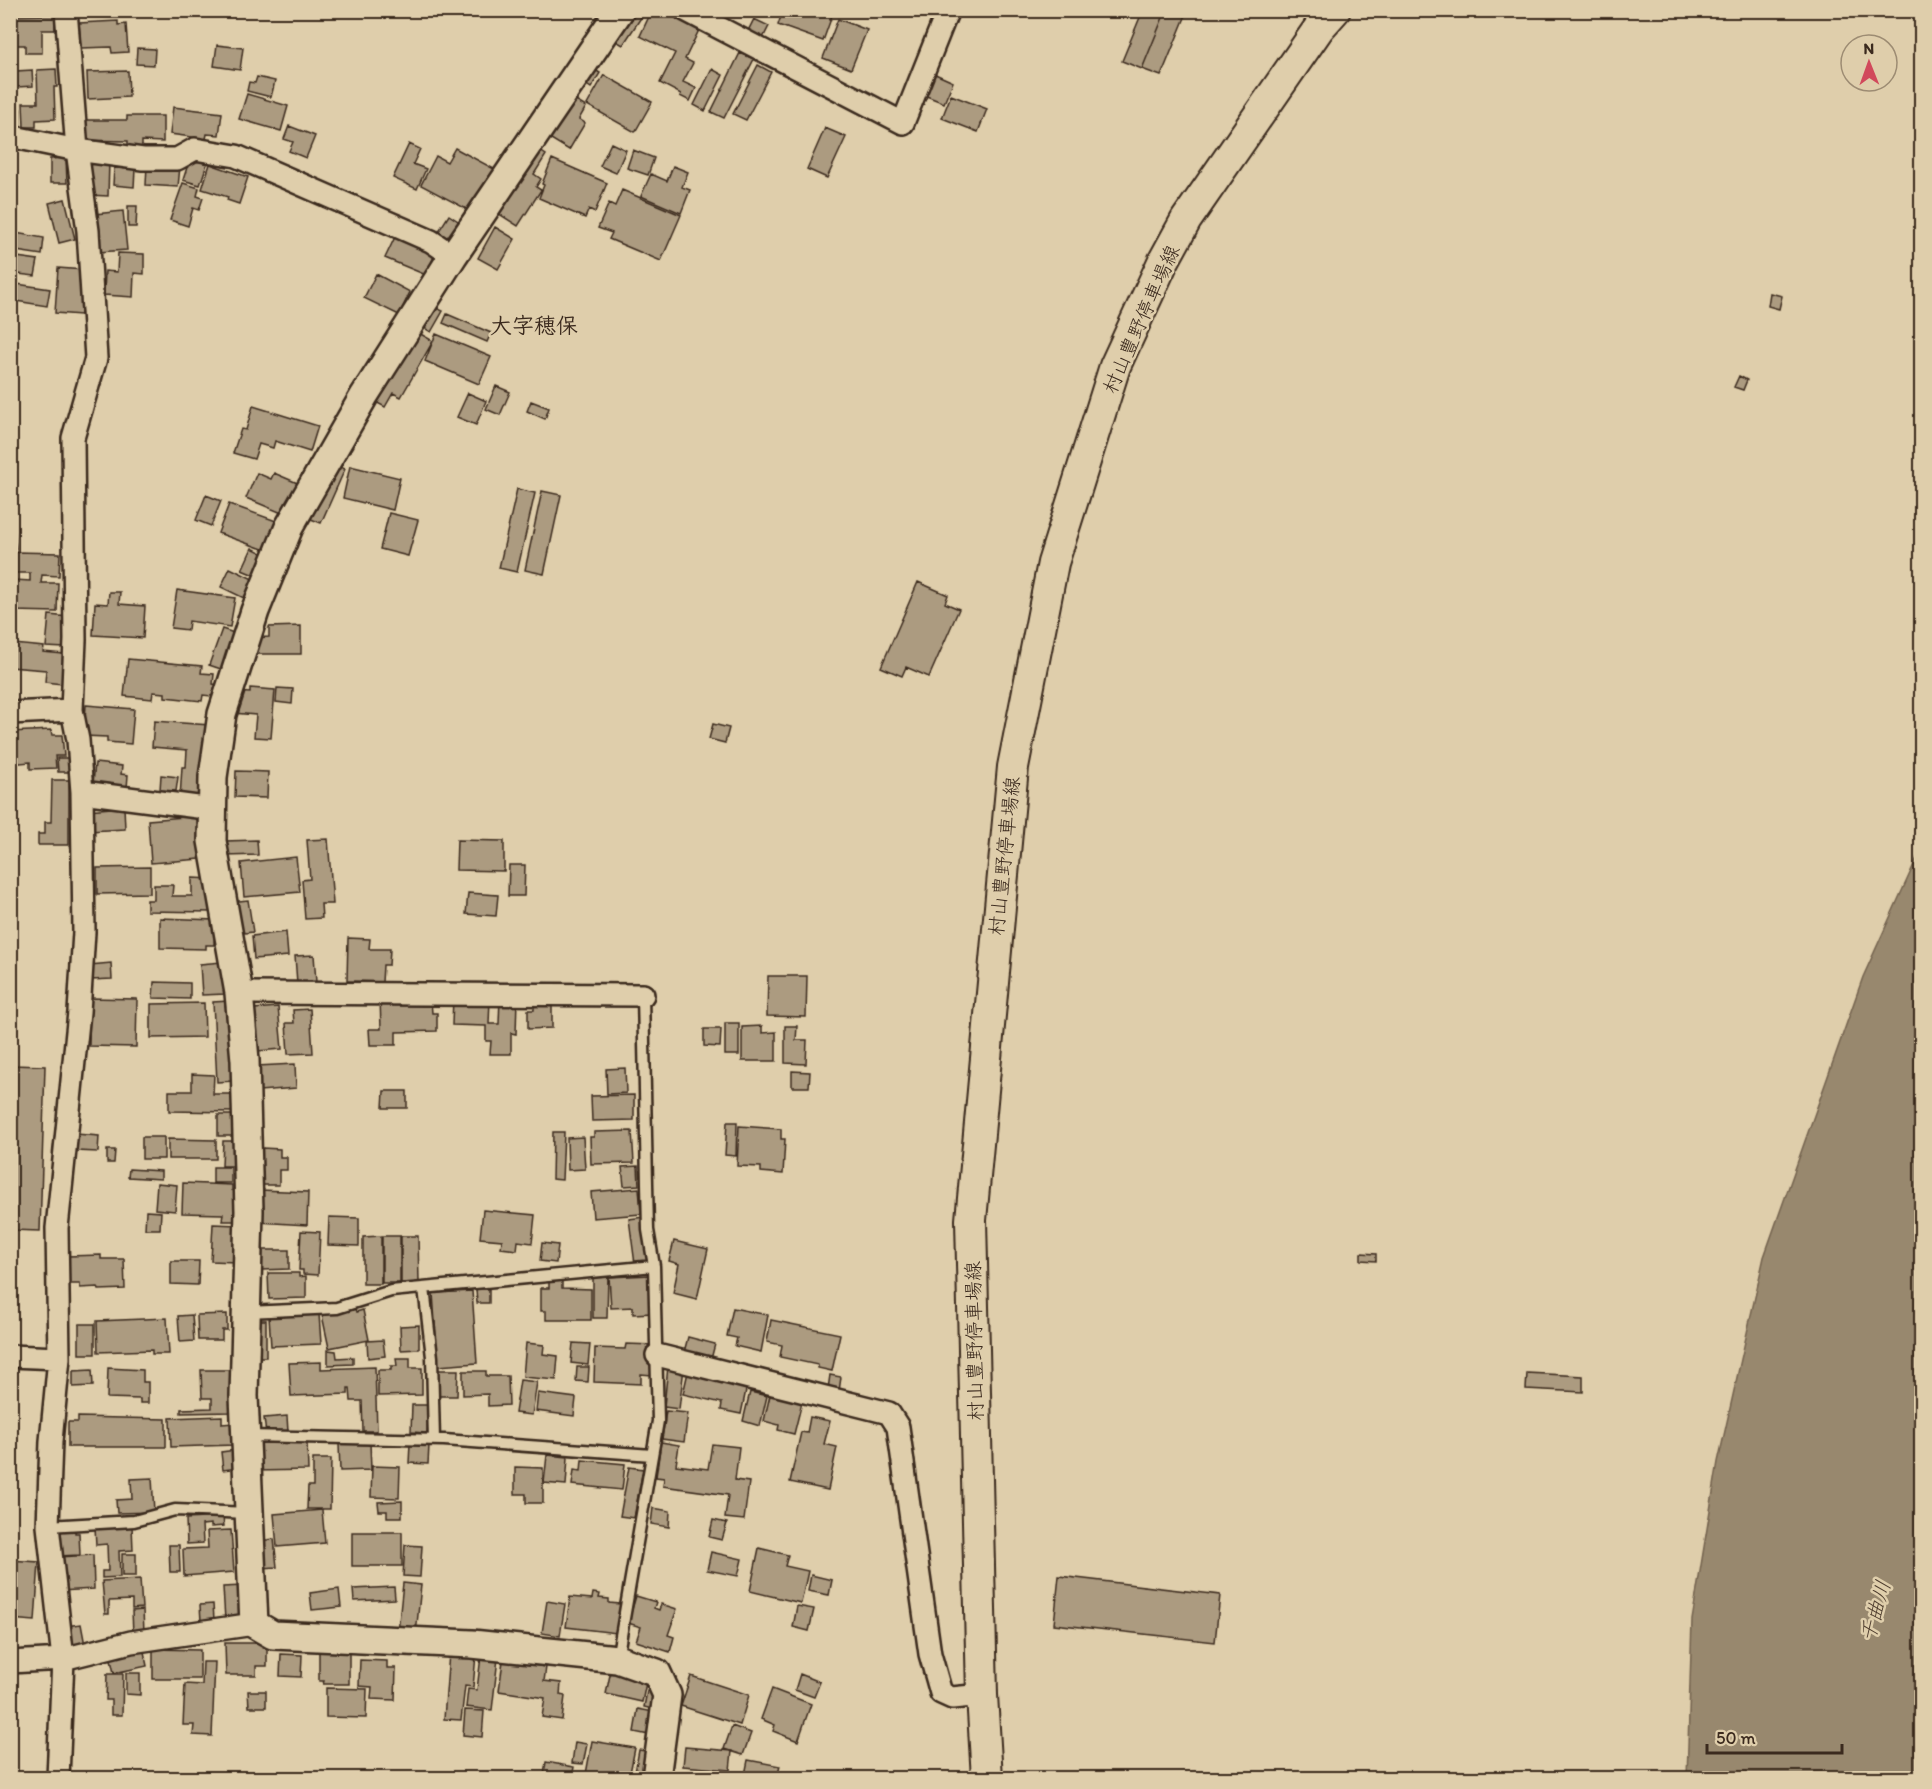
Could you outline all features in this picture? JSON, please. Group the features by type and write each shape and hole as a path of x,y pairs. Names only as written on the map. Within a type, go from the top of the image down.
{"main road":[{"name":"村山豊野停車場線","path":"987,1779 982,1695 971,1220 1013,767 1053,563 1115,366 1163,262 1186,220 1319,28 1335,10"}],"street":[{"path":"58,1779 63,1659 48,1526 51,1441 59,1358 57,1228 79,1012 84,932 82,792 78,740 72,710 75,640 73,438 96,358 88,231 77,150 66,10"},
{"path":"254,1624 245,1437 249,1211 246,1083 238,993 212,841 213,777 222,714 255,611 289,527 364,396 453,256 620,10"},
{"path":"685,10 903,123 948,10"},
{"path":"10,139 14,137 77,150 143,159 177,159 195,149 236,156 431,241 453,256"},
{"path":"10,713 72,710"},
{"path":"82,792 213,809"},
{"path":"238,993 643,995"},
{"path":"657,1355 889,1413 898,1428 930,1654 941,1693 952,1698 982,1695"},
{"path":"10,1356 59,1358"},
{"path":"10,1662 63,1659 131,1642 254,1624 273,1635 472,1644 617,1659 657,1673 667,1695 656,1779"}],"lane":[{"path":"617,1659 658,1421 654,1266 648,1230 643,995"},
{"path":"246,1312 337,1308 391,1291 654,1266"},
{"path":"424,1288 432,1357 434,1440"},
{"path":"245,1437 434,1440 652,1455"},
{"path":"48,1526 134,1521 175,1510 249,1513"}],"water":[{"name":"千曲川","path":"1921,849 1921,1778 1687,1778 1692,1620 1718,1462 1764,1257 1863,977"}],"building":[{"path":"626,10 646,10 623,45 609,37"},
{"path":"652,10 661,10 699,30 685,59 693,63 683,82 696,88 690,101 660,83 675,53 640,36"},
{"path":"783,10 826,10 833,13 823,41 778,25"},
{"path":"1143,10 1166,10 1142,69 1122,61"},
{"path":"1166,10 1188,10 1161,76 1142,69"},
{"path":"55,15 55,30 42,30 42,53 25,53 25,45 10,45 10,16"},
{"path":"754,19 769,26 763,38 748,31"},
{"path":"838,19 867,30 851,69 823,58"},
{"path":"118,21 118,25 126,24 128,52 112,53 111,47 81,48 79,23"},
{"path":"217,45 243,48 240,70 214,66"},
{"path":"137,48 155,49 154,65 136,64"},
{"path":"740,53 754,59 724,118 711,112"},
{"path":"758,65 771,72 746,120 733,114"},
{"path":"590,67 600,73 591,88 581,81"},
{"path":"56,69 55,119 36,120 36,127 24,127 23,103 38,103 37,70"},
{"path":"712,69 723,75 705,111 694,105"},
{"path":"32,70 33,86 17,87 16,71"},
{"path":"128,71 129,97 88,99 87,72"},
{"path":"933,73 953,82 944,103 924,95"},
{"path":"604,75 652,102 635,132 587,105"},
{"path":"257,77 275,81 271,97 247,91 249,82 255,83"},
{"path":"247,94 288,106 281,131 239,119"},
{"path":"951,95 987,109 978,132 942,118"},
{"path":"569,97 586,107 579,119 585,123 569,150 546,136"},
{"path":"173,107 222,113 219,135 207,134 206,139 170,134"},
{"path":"10,109 20,109 20,124 14,124 14,129 10,129"},
{"path":"127,116 163,116 163,142 142,141 142,155 128,154 128,141 80,140 80,120 127,120"},
{"path":"289,126 315,136 306,158 289,151 293,142 284,139"},
{"path":"825,128 846,137 827,178 807,169"},
{"path":"611,143 626,150 616,173 600,166"},
{"path":"409,144 420,149 413,164 426,169 417,189 393,178"},
{"path":"534,147 546,155 534,174 541,179 536,187 541,190 518,226 493,210"},
{"path":"455,148 496,170 474,213 421,185 436,156 447,162"},
{"path":"633,150 654,158 648,175 627,168"},
{"path":"66,158 67,183 50,183 50,159"},
{"path":"190,158 207,164 200,185 183,180"},
{"path":"552,159 607,183 595,212 589,209 585,218 539,198"},
{"path":"89,160 109,161 108,196 88,195"},
{"path":"210,164 248,177 239,204 227,200 228,197 202,189"},
{"path":"147,165 180,166 178,187 146,185"},
{"path":"673,166 688,172 682,187 690,190 681,213 641,196 651,174 667,181"},
{"path":"114,168 135,169 134,187 113,185"},
{"path":"183,183 199,188 197,196 203,198 199,210 193,208 188,226 170,220"},
{"path":"622,190 681,215 661,261 609,239 612,233 598,228 609,203 615,206"},
{"path":"65,199 75,239 59,243 49,203"},
{"path":"128,206 137,206 136,227 128,227"},
{"path":"123,211 127,250 98,252 95,214"},
{"path":"449,215 464,225 450,247 435,237"},
{"path":"495,227 515,239 498,269 478,258"},
{"path":"10,232 44,238 42,255 10,250"},
{"path":"395,237 435,254 426,275 385,258"},
{"path":"118,253 144,254 144,274 134,273 133,297 104,295 105,271 117,272"},
{"path":"10,256 38,260 35,276 10,273"},
{"path":"58,268 84,270 81,315 55,313"},
{"path":"376,274 410,292 399,315 364,298"},
{"path":"10,283 50,289 47,306 10,300"},
{"path":"1770,293 1782,296 1779,309 1768,306"},
{"path":"430,305 443,311 431,332 419,325"},
{"path":"447,314 491,333 487,342 443,323"},
{"path":"410,328 433,341 401,397 393,393 385,407 370,399"},
{"path":"436,334 491,357 479,384 425,361"},
{"path":"1739,376 1747,380 1743,390 1734,387"},
{"path":"496,386 510,392 500,415 486,409"},
{"path":"468,393 486,401 476,425 457,417"},
{"path":"531,401 549,408 545,419 527,411"},
{"path":"253,406 318,426 310,452 275,441 273,448 259,444 254,459 233,453 241,429 246,430"},
{"path":"330,463 345,469 321,523 306,517"},
{"path":"350,466 400,478 393,510 343,498"},
{"path":"257,473 271,479 274,473 302,485 289,516 246,498"},
{"path":"517,489 535,493 517,572 499,568"},
{"path":"542,491 561,495 544,574 525,570"},
{"path":"206,495 221,501 211,526 196,520"},
{"path":"229,504 276,521 270,540 271,552 218,533"},
{"path":"389,513 418,520 408,556 380,549"},
{"path":"10,528 14,528 16,549 10,549"},
{"path":"252,548 268,556 259,577 242,570"},
{"path":"15,552 60,553 59,576 42,575 41,583 58,583 57,612 14,611 15,580 30,581 30,573 14,573"},
{"path":"230,568 257,581 248,600 221,587"},
{"path":"918,582 948,595 945,603 959,609 929,677 906,667 902,676 881,667"},
{"path":"177,590 235,598 230,627 189,621 188,630 171,628"},
{"path":"109,592 120,592 119,604 145,606 143,638 93,635 95,603 108,604"},
{"path":"49,615 68,617 65,648 46,647"},
{"path":"301,626 301,654 254,654 254,638 269,637 269,627"},
{"path":"222,629 237,634 224,670 209,665"},
{"path":"14,644 44,647 43,652 64,654 62,684 45,682 46,670 10,667 10,646 14,647"},
{"path":"128,659 202,666 201,673 214,674 213,684 222,685 220,697 203,695 202,701 165,697 165,693 153,692 152,699 124,696"},
{"path":"250,688 275,690 271,738 254,737 256,715 233,713 235,692 250,693"},
{"path":"277,688 293,689 292,704 276,702"},
{"path":"86,705 134,709 131,744 107,742 107,737 84,736"},
{"path":"154,721 210,725 204,800 180,798 182,767 186,767 187,750 152,747"},
{"path":"713,724 729,728 725,743 709,739"},
{"path":"51,730 52,735 62,735 64,756 55,756 56,768 30,769 30,762 10,764 10,732"},
{"path":"57,758 70,758 71,772 58,772"},
{"path":"95,763 122,766 121,774 128,775 127,788 93,784"},
{"path":"236,771 268,772 267,798 235,797"},
{"path":"161,775 178,777 176,791 160,790"},
{"path":"52,780 69,780 69,845 38,845 38,834 45,834 45,822 51,822"},
{"path":"124,807 125,829 89,831 87,810"},
{"path":"197,816 200,859 151,863 148,820"},
{"path":"328,839 333,904 321,904 322,918 305,919 302,880 310,879 307,840"},
{"path":"257,840 258,855 226,856 225,841"},
{"path":"457,840 504,841 504,871 456,870"},
{"path":"296,857 300,892 244,897 241,863"},
{"path":"509,865 525,865 524,896 508,896"},
{"path":"150,867 150,893 97,894 97,868"},
{"path":"192,878 213,879 212,912 147,911 147,900 154,900 154,885 173,885 172,896 192,896"},
{"path":"468,893 498,895 496,916 466,914"},
{"path":"248,900 253,932 235,934 230,902"},
{"path":"160,918 215,920 214,945 206,945 206,949 160,948"},
{"path":"286,932 288,956 254,959 252,936"},
{"path":"348,938 370,939 369,949 390,949 389,965 383,965 382,982 347,981"},
{"path":"314,955 316,982 297,983 295,956"},
{"path":"222,962 225,994 202,995 200,964"},
{"path":"111,963 112,979 91,980 90,965"},
{"path":"768,976 807,976 806,1017 767,1016"},
{"path":"154,982 190,983 190,999 153,998"},
{"path":"380,997 431,1001 432,1013 437,1013 437,1031 396,1032 396,1045 370,1045 369,1029 381,1029"},
{"path":"453,997 490,998 489,1024 499,1024 500,997 517,998 516,1034 511,1033 511,1054 490,1054 491,1041 486,1041 486,1026 452,1025"},
{"path":"90,998 137,999 136,1047 89,1046"},
{"path":"229,1001 233,1081 217,1082 213,1002"},
{"path":"204,1003 205,1037 151,1038 151,1004"},
{"path":"534,1003 552,1003 552,1028 528,1029 528,1010 534,1010"},
{"path":"278,1007 282,1049 257,1051 254,1009"},
{"path":"310,1009 313,1053 288,1054 286,1023 294,1023 293,1010"},
{"path":"725,1023 739,1023 739,1055 725,1055"},
{"path":"762,1026 762,1033 776,1032 776,1061 742,1061 742,1027"},
{"path":"785,1026 797,1026 796,1040 807,1040 806,1064 785,1063"},
{"path":"704,1029 721,1029 720,1047 704,1046"},
{"path":"295,1064 296,1088 259,1091 257,1066"},
{"path":"10,1065 45,1066 40,1231 10,1230"},
{"path":"625,1068 626,1093 607,1094 606,1069"},
{"path":"792,1071 810,1072 809,1087 792,1087"},
{"path":"192,1074 214,1075 213,1094 234,1094 234,1112 169,1111 169,1091 192,1091"},
{"path":"384,1091 407,1091 407,1108 383,1108"},
{"path":"634,1095 634,1120 592,1121 591,1096"},
{"path":"218,1115 238,1115 238,1136 218,1136"},
{"path":"727,1122 737,1122 736,1156 725,1155"},
{"path":"739,1126 781,1129 781,1139 785,1139 783,1174 761,1172 761,1167 737,1166"},
{"path":"632,1131 634,1163 591,1164 590,1137 594,1137 594,1132"},
{"path":"553,1132 564,1132 562,1180 552,1179"},
{"path":"76,1134 99,1136 98,1152 76,1151"},
{"path":"142,1137 164,1137 164,1159 142,1159"},
{"path":"583,1137 585,1169 568,1170 567,1138"},
{"path":"168,1139 216,1140 216,1159 168,1159"},
{"path":"223,1141 241,1141 241,1166 222,1166"},
{"path":"262,1148 280,1149 280,1157 287,1157 287,1170 279,1170 279,1185 261,1185"},
{"path":"107,1150 115,1150 114,1163 107,1163"},
{"path":"638,1166 639,1185 624,1186 622,1167"},
{"path":"213,1167 231,1167 231,1183 213,1183"},
{"path":"129,1169 161,1171 161,1179 128,1177"},
{"path":"157,1183 177,1185 175,1211 155,1209"},
{"path":"183,1183 232,1185 232,1190 240,1190 239,1221 222,1221 223,1214 182,1213"},
{"path":"639,1188 641,1214 593,1218 591,1192"},
{"path":"260,1190 308,1192 307,1225 258,1222"},
{"path":"483,1210 535,1215 532,1243 518,1241 517,1250 501,1248 502,1240 480,1238"},
{"path":"146,1211 161,1212 160,1229 145,1229"},
{"path":"329,1217 359,1218 359,1246 328,1245"},
{"path":"644,1217 650,1262 635,1264 629,1219"},
{"path":"213,1224 238,1225 236,1262 211,1261"},
{"path":"301,1231 320,1232 318,1275 303,1274 303,1270 299,1270"},
{"path":"381,1236 381,1284 363,1284 363,1237"},
{"path":"382,1236 400,1236 400,1283 382,1283"},
{"path":"401,1236 418,1236 419,1283 401,1283"},
{"path":"674,1241 708,1249 697,1299 673,1293 679,1264 669,1261"},
{"path":"542,1243 558,1245 556,1263 540,1261"},
{"path":"261,1250 289,1250 289,1269 261,1270"},
{"path":"1361,1253 1376,1254 1376,1261 1361,1260"},
{"path":"101,1255 101,1259 124,1259 125,1289 99,1290 98,1287 80,1288 80,1284 68,1284 67,1256"},
{"path":"171,1261 199,1261 198,1285 171,1284"},
{"path":"268,1273 299,1273 299,1277 306,1276 306,1298 269,1299"},
{"path":"593,1275 608,1275 607,1318 593,1318"},
{"path":"651,1275 653,1313 633,1314 633,1307 611,1308 609,1277"},
{"path":"549,1281 562,1281 562,1288 591,1289 591,1320 546,1320 546,1311 541,1311 541,1288 549,1288"},
{"path":"476,1289 489,1289 489,1303 477,1303"},
{"path":"472,1291 477,1363 438,1366 433,1293"},
{"path":"355,1308 356,1312 363,1310 369,1340 329,1348 322,1315"},
{"path":"733,1308 768,1315 761,1352 735,1346 737,1338 727,1336"},
{"path":"227,1314 227,1330 222,1330 222,1340 198,1340 197,1315"},
{"path":"319,1314 321,1344 271,1346 269,1317"},
{"path":"192,1315 194,1341 180,1342 178,1316"},
{"path":"167,1318 169,1354 152,1354 152,1350 98,1352 97,1321"},
{"path":"255,1320 266,1320 266,1357 255,1357"},
{"path":"771,1320 840,1334 832,1371 818,1368 818,1365 780,1357 782,1345 767,1342"},
{"path":"79,1324 95,1324 95,1354 79,1354"},
{"path":"419,1325 419,1349 401,1350 400,1326"},
{"path":"688,1337 715,1344 710,1363 683,1356"},
{"path":"383,1340 385,1356 368,1358 367,1341"},
{"path":"526,1343 544,1345 543,1354 558,1356 556,1380 523,1377"},
{"path":"573,1343 590,1344 588,1365 571,1363"},
{"path":"626,1344 654,1345 652,1375 641,1374 641,1384 594,1382 595,1348 625,1349"},
{"path":"328,1350 336,1351 337,1358 353,1357 353,1364 328,1365"},
{"path":"396,1358 410,1358 410,1368 422,1368 422,1395 378,1396 378,1370 391,1370 391,1366 397,1366"},
{"path":"321,1362 321,1369 375,1367 377,1431 363,1431 362,1401 351,1401 350,1388 348,1388 348,1394 291,1396 289,1363"},
{"path":"668,1366 684,1368 679,1409 664,1407"},
{"path":"577,1367 589,1367 588,1382 576,1381"},
{"path":"108,1368 143,1370 143,1382 148,1382 148,1403 140,1403 140,1399 107,1398"},
{"path":"92,1370 93,1386 73,1387 73,1371"},
{"path":"201,1370 230,1370 231,1412 181,1413 181,1409 212,1408 212,1398 202,1398"},
{"path":"438,1370 458,1370 457,1396 438,1396"},
{"path":"463,1371 486,1371 486,1376 508,1376 509,1405 488,1406 488,1394 463,1395"},
{"path":"688,1372 747,1385 741,1414 721,1410 722,1403 683,1394"},
{"path":"1527,1373 1583,1376 1583,1392 1526,1389"},
{"path":"830,1375 841,1377 839,1391 828,1389"},
{"path":"520,1380 537,1382 532,1415 515,1413"},
{"path":"750,1392 767,1396 760,1426 743,1421"},
{"path":"538,1393 576,1398 574,1416 536,1411"},
{"path":"770,1395 802,1402 794,1434 778,1430 779,1425 764,1421"},
{"path":"412,1405 429,1405 427,1433 411,1432"},
{"path":"666,1411 688,1413 684,1442 662,1439"},
{"path":"222,1416 222,1424 234,1423 234,1445 171,1447 170,1418"},
{"path":"287,1416 288,1432 266,1434 264,1418"},
{"path":"78,1417 166,1419 166,1447 68,1447 68,1422 78,1422"},
{"path":"810,1417 830,1421 824,1444 837,1447 828,1490 790,1482 801,1432 807,1433"},
{"path":"661,1442 679,1445 676,1465 708,1469 712,1444 739,1447 735,1480 749,1482 744,1520 725,1518 728,1495 663,1486 664,1478 656,1477"},
{"path":"255,1443 307,1443 308,1470 255,1471"},
{"path":"370,1443 371,1470 340,1471 339,1444"},
{"path":"410,1444 429,1445 428,1464 409,1463"},
{"path":"236,1450 238,1468 223,1470 221,1452"},
{"path":"547,1455 568,1457 566,1485 544,1483"},
{"path":"313,1459 331,1459 330,1509 307,1509 308,1486 313,1486"},
{"path":"582,1460 625,1464 622,1490 572,1485 574,1470 581,1471"},
{"path":"372,1466 400,1467 399,1498 371,1497"},
{"path":"515,1467 543,1468 543,1503 526,1503 526,1494 515,1494"},
{"path":"629,1467 643,1469 634,1518 620,1516"},
{"path":"152,1478 154,1512 117,1513 116,1500 132,1499 131,1479"},
{"path":"402,1501 402,1517 387,1517 387,1511 379,1511 378,1502"},
{"path":"653,1508 670,1511 669,1527 651,1524"},
{"path":"322,1510 325,1543 277,1547 274,1514"},
{"path":"223,1517 224,1526 202,1525 203,1543 187,1544 186,1519"},
{"path":"713,1520 727,1523 722,1540 709,1537"},
{"path":"132,1526 133,1550 119,1551 120,1577 102,1578 102,1571 108,1571 107,1544 96,1545 95,1527"},
{"path":"75,1529 75,1533 79,1533 80,1555 58,1556 57,1530"},
{"path":"231,1530 234,1572 184,1576 183,1549 208,1548 207,1531"},
{"path":"352,1532 402,1532 402,1566 352,1566"},
{"path":"274,1539 277,1567 261,1568 259,1541"},
{"path":"169,1545 179,1545 180,1572 170,1572"},
{"path":"405,1545 422,1546 420,1577 403,1576"},
{"path":"759,1548 788,1555 785,1566 808,1571 801,1603 750,1591"},
{"path":"711,1552 742,1559 738,1576 707,1570"},
{"path":"122,1554 136,1554 136,1576 122,1576"},
{"path":"93,1555 94,1589 60,1591 58,1557"},
{"path":"10,1560 39,1562 35,1621 10,1619"},
{"path":"811,1575 832,1580 829,1595 808,1591"},
{"path":"1059,1576 1220,1595 1215,1642 1054,1624"},
{"path":"140,1579 142,1608 132,1609 132,1600 109,1601 109,1614 105,1614 102,1581"},
{"path":"403,1583 421,1585 416,1634 398,1632"},
{"path":"243,1586 246,1618 225,1620 223,1587"},
{"path":"394,1587 395,1599 354,1601 353,1589"},
{"path":"339,1589 341,1607 312,1610 310,1593"},
{"path":"593,1593 600,1594 599,1598 609,1599 609,1603 620,1604 617,1633 566,1627 570,1597 592,1599"},
{"path":"636,1596 656,1602 654,1608 659,1610 661,1604 677,1609 668,1635 674,1637 670,1652 636,1641 641,1627 628,1623"},
{"path":"547,1601 565,1604 560,1636 542,1633"},
{"path":"213,1604 214,1620 201,1621 200,1605"},
{"path":"797,1606 814,1609 809,1631 793,1627"},
{"path":"143,1610 144,1632 133,1633 132,1611"},
{"path":"81,1624 85,1645 68,1647 65,1626"},
{"path":"225,1643 267,1643 267,1666 256,1666 256,1675 226,1675"},
{"path":"143,1647 147,1666 114,1673 110,1655"},
{"path":"153,1649 200,1650 200,1679 153,1679"},
{"path":"319,1650 349,1650 349,1684 323,1684 324,1681 319,1681"},
{"path":"449,1653 476,1655 473,1687 465,1686 461,1720 444,1719"},
{"path":"281,1654 302,1655 301,1677 280,1676"},
{"path":"481,1656 498,1658 492,1710 466,1707 468,1689 477,1690"},
{"path":"360,1660 387,1661 387,1668 396,1668 395,1700 371,1699 372,1687 359,1686"},
{"path":"503,1661 546,1667 544,1681 561,1683 560,1695 565,1696 562,1720 542,1717 545,1698 499,1691"},
{"path":"203,1662 215,1662 212,1736 193,1735 194,1725 183,1725 185,1684 202,1685"},
{"path":"611,1670 647,1678 642,1702 606,1694"},
{"path":"126,1673 140,1673 140,1695 126,1694"},
{"path":"107,1674 123,1674 122,1715 111,1715 111,1700 106,1700"},
{"path":"800,1674 820,1682 814,1697 795,1690"},
{"path":"691,1676 749,1695 740,1725 681,1706"},
{"path":"326,1688 367,1689 366,1718 326,1717"},
{"path":"772,1689 811,1704 798,1741 773,1731 775,1725 761,1719"},
{"path":"248,1691 266,1691 266,1707 249,1707"},
{"path":"647,1691 660,1693 657,1710 644,1707"},
{"path":"638,1709 659,1713 654,1736 634,1732"},
{"path":"465,1710 484,1711 482,1737 463,1735"},
{"path":"732,1726 751,1733 743,1755 724,1749"},
{"path":"592,1741 635,1748 629,1778 609,1778 586,1774"},
{"path":"575,1742 587,1744 583,1764 572,1763"},
{"path":"685,1747 732,1751 730,1770 683,1766"},
{"path":"639,1750 652,1752 647,1778 634,1778"},
{"path":"748,1760 780,1766 777,1778 745,1775"},
{"path":"546,1762 574,1767 572,1778 554,1778 544,1775"},
{"path":"670,1773 705,1778 669,1778"}],"district":[{"name":"大字穂保","path":"534,325"}]}
